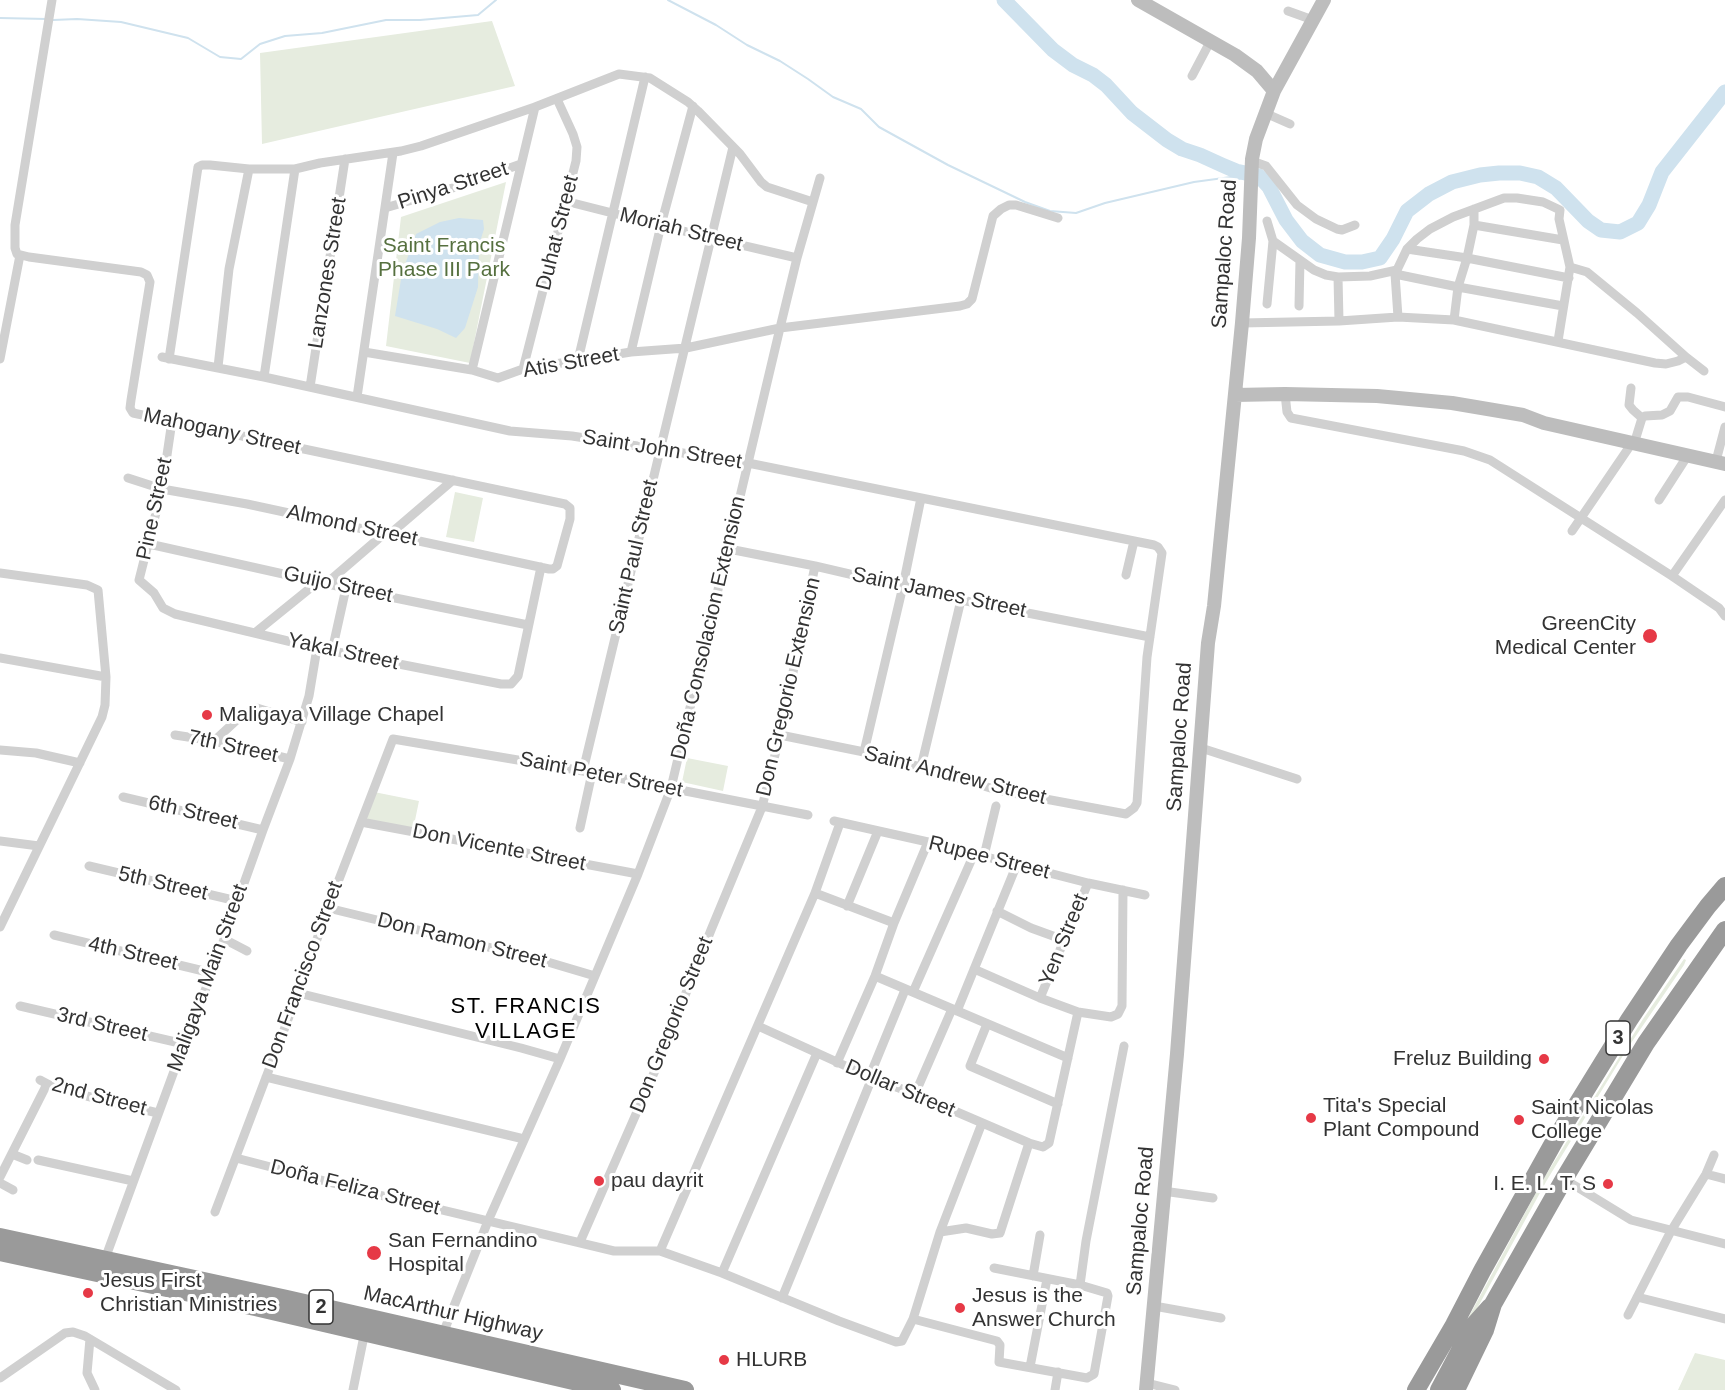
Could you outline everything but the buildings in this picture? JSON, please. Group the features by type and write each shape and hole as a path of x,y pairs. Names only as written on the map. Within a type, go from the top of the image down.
{"highway":[{"name":"3","path":"1416,1390 1555,1140 1629,1020 1679,945 1725,886"},
{"path":"1708,906 1712,912 1701,931 1703,938 1713,947"},
{"name":"3","path":"1456,1390 1485,1330 1494,1304 1564,1179 1646,1043 1725,930"},
{"path":"1674,1003 1674,984 1689,959 1687,953 1679,945"},
{"name":"MacArthur Highway","path":"0,1237 105,1259 440,1342 639,1385 685,1390"},
{"name":"MacArthur Highway","path":"0,1252 255,1307 366,1325"},
{"name":"3","path":"1439,1390 1473,1326 1494,1304"},
{"name":"3","path":"1427,1390 1449,1345 1454,1325"},
{"name":"MacArthur Highway","path":"440,1342 612,1390"}],"main road":[{"path":"1137,0 1211,40 1257,71 1274,91"},
{"name":"Sampaloc Road","path":"1147,1387 1177,1054 1208,644 1214,606 1242,323 1249,238 1251,163 1256,139 1274,91 1324,0"},
{"path":"1235,395 1377,396 1452,402 1522,415 1544,423 1720,463"}],"street":[{"path":"0,359 20,255 15,248 15,225 52,3"},
{"path":"1288,11 1313,20"},
{"path":"1192,76 1211,40"},
{"path":"218,367 229,269 249,169 295,169 345,159 393,153 421,146 557,99 619,74 650,78 693,106 733,147 767,187 813,201"},
{"path":"578,360 645,77"},
{"name":"Duhat Street","path":"523,369 576,161 577,147 557,99"},
{"path":"631,352 661,225 693,106"},
{"path":"472,370 535,107"},
{"path":"1265,113 1290,124"},
{"name":"Saint Paul Street","path":"580,828 587,772 660,450 733,147"},
{"path":"357,397 393,153"},
{"name":"Lanzones Street","path":"310,387 345,159"},
{"path":"1251,163 1266,166 1297,205 1316,219 1342,230 1355,225"},
{"name":"Pinya Street","path":"385,208 456,187 520,164"},
{"name":"Saint John Street","path":"249,169 210,165 202,165 198,168 166,358 218,367 510,431 572,436 748,463 1154,545 1160,549 1162,556 1150,637"},
{"path":"264,377 295,169"},
{"name":"Doña Consolacion Extension","path":"440,1342 488,1221 560,1059 638,874 671,788 797,258 820,178"},
{"path":"1398,317 1396,272 1407,249 1430,229 1453,217 1504,198 1517,198 1543,202 1560,210 1559,219 1570,267 1558,341"},
{"name":"Moriah Street","path":"565,201 797,258"},
{"name":"Atis Street","path":"364,352 472,370 498,378 523,369 631,352 686,348 780,328 967,304 972,299 993,216 1001,209 1016,205 1058,218"},
{"path":"1454,320 1458,288 1474,225 1474,209"},
{"path":"1267,221 1273,241 1267,304"},
{"path":"1474,225 1563,240"},
{"path":"1273,241 1314,270 1326,275 1370,276 1396,272 1458,288 1563,306"},
{"path":"1407,249 1569,278"},
{"name":"Mahogany Street","path":"20,255 141,272 147,275 150,282 130,408 133,413 566,504 570,508 570,519 556,566 553,569 541,567"},
{"path":"1299,306 1300,260"},
{"path":"1570,267 1587,272 1704,371"},
{"path":"1338,277 1339,321"},
{"path":"1242,323 1398,317 1454,320 1655,363 1666,364 1686,357"},
{"path":"1630,388 1629,405 1642,418"},
{"path":"1285,394 1287,412 1291,418 1464,451 1479,456 1511,473 1581,517 1672,576 1722,612 1725,598"},
{"path":"1642,418 1670,411 1678,397 1688,397 1725,407"},
{"path":"1572,531 1633,443 1642,418"},
{"name":"Pine Street","path":"172,422 162,489 139,580 154,593 163,608 175,614"},
{"path":"1720,463 1725,427"},
{"path":"1659,500 1688,455"},
{"name":"Almond Street","path":"128,478 162,489 388,533 541,567"},
{"path":"256,632 388,533 453,480"},
{"path":"864,752 921,498"},
{"path":"1672,576 1725,500"},
{"path":"1126,575 1134,541"},
{"name":"Guijo Street","path":"149,544 346,588 528,625"},
{"name":"Saint James Street","path":"729,549 962,600 1150,637"},
{"name":"Don Gregorio Extension","path":"762,807 780,735 815,566"},
{"path":"528,625 541,567"},
{"path":"0,573 87,585 98,590 106,677 102,717 0,927"},
{"path":"332,651 346,588"},
{"path":"921,767 962,600"},
{"name":"Yakal Street","path":"175,614 317,648 501,684 511,684 518,676 528,625"},
{"name":"Saint Andrew Street","path":"780,735 864,752 997,790 1122,814 1130,812 1137,803 1150,637"},
{"name":"Maligaya Main Street","path":"105,1259 290,759 309,696 317,648"},
{"path":"0,658 106,677"},
{"path":"214,741 240,717 257,708 302,722"},
{"name":"7th Street","path":"175,735 214,741 290,759"},
{"name":"Saint Peter Street","path":"393,739 587,772 808,814"},
{"name":"Don Francisco Street","path":"215,1212 393,739"},
{"path":"1201,748 1297,779"},
{"path":"0,750 36,753 80,763"},
{"name":"6th Street","path":"123,796 263,830"},
{"path":"984,856 996,806"},
{"name":"Don Gregorio Street","path":"580,1242 657,1066 762,807"},
{"name":"Don Vicente Street","path":"361,822 638,874"},
{"name":"Rupee Street","path":"815,893 837,822 1145,895"},
{"path":"848,906 878,831"},
{"path":"0,841 39,846"},
{"path":"837,1062 875,976 894,923 928,842"},
{"path":"782,1298 872,1078 871,1073 974,854"},
{"path":"915,1094 974,969 1017,864"},
{"name":"5th Street","path":"89,866 237,901"},
{"name":"Yen Street","path":"1040,998 1088,883"},
{"path":"974,969 1078,1012 1111,1017 1118,1014 1122,1006 1123,890"},
{"path":"660,1251 815,893 894,923"},
{"name":"Don Ramon Street","path":"328,908 541,960 595,976"},
{"path":"997,911 1031,928 1064,940"},
{"name":"4th Street","path":"54,935 212,973"},
{"path":"224,939 248,951"},
{"path":"875,976 1068,1058"},
{"path":"298,993 560,1059"},
{"name":"3rd Street","path":"20,1006 184,1044"},
{"path":"987,1024 969,1066 1058,1104 1078,1012"},
{"name":"Dollar Street","path":"758,1026 872,1078 1043,1147 1049,1143 1058,1104"},
{"path":"1080,1285 1086,1241 1124,1046"},
{"path":"722,1273 817,1053"},
{"path":"266,1077 524,1139"},
{"name":"2nd Street","path":"12,1154 43,1082 57,1089 158,1113"},
{"path":"982,1123 940,1232 913,1319 997,1341 1000,1345 999,1362 1088,1378 1094,1374 1107,1293 1080,1285 994,1268"},
{"path":"940,1232 966,1227 992,1234 1000,1233 1029,1143"},
{"path":"0,1177 12,1154 27,1160"},
{"path":"1628,1315 1671,1231 1706,1174 1714,1155"},
{"name":"Doña Feliza Street","path":"236,1158 614,1251 660,1251 896,1342 902,1341 913,1319"},
{"path":"38,1160 133,1181"},
{"path":"1706,1174 1725,1179"},
{"path":"1564,1179 1631,1220 1725,1244"},
{"path":"0,1183 13,1190"},
{"path":"1163,1191 1213,1198"},
{"path":"1033,1275 1040,1235"},
{"path":"1030,1367 1047,1279"},
{"path":"1637,1297 1725,1319"},
{"path":"1154,1306 1221,1318"},
{"path":"353,1390 366,1325"},
{"path":"0,1378 65,1333 73,1332 80,1333 176,1390"},
{"path":"90,1339 87,1374 95,1390"},
{"path":"1055,1390 1059,1372"},
{"path":"1147,1387 1175,1390"}],"green space":[{"path":"492,21 515,86 262,144 260,53"},
{"name":"Saint Francis Phase III Park","path":"506,182 470,363 386,346 401,217"},
{"path":"455,492 483,498 474,542 446,537"},
{"path":"687,758 728,766 723,791 682,782"},
{"path":"374,792 419,801 413,830 362,820"},
{"path":"1684,959 1686,960 1684,965 1627,1049 1547,1180 1454,1351 1466,1322 1544,1178 1643,1019"},
{"path":"1695,1353 1725,1360 1725,1390 1678,1390"}],"water":[{"path":"459,218 483,220 484,229 479,245 478,287 465,328 456,338 437,329 395,316 402,273 416,234 440,222"}],"waterway":[{"path":"53,20 121,22 188,38 220,57 241,59 260,44 285,36 322,33 386,20 420,20 478,15 496,0"},
{"path":"668,0 780,61 833,97 861,109 879,127 948,165 1025,202 1050,211 1076,213 1105,203 1194,182 1247,177"},
{"path":"1004,0 1053,50 1106,85 1132,113 1167,140 1182,149 1236,171 1259,176 1269,187 1286,220 1302,241 1320,255 1345,262 1362,262 1380,258 1393,239 1407,211 1429,194 1452,182 1480,175 1520,173 1538,177 1556,188 1588,221 1601,230 1620,232 1638,223 1649,205 1662,172 1725,92"},
{"path":"0,18 47,19"}],"place":[{"name":"GreenCity Medical Center","path":"1650,636"},
{"name":"Maligaya Village Chapel","path":"207,715"},
{"name":"Freluz Building","path":"1544,1059"},
{"name":"Tita's Special Plant Compound","path":"1311,1118"},
{"name":"Saint Nicolas College","path":"1519,1120"},
{"name":"pau dayrit","path":"599,1181"},
{"name":"I. E. L. T. S","path":"1608,1184"},
{"name":"San Fernandino Hospital","path":"374,1253"},
{"name":"Jesus First Christian Ministries","path":"88,1293"},
{"name":"Jesus is the Answer Church","path":"960,1308"},
{"name":"HLURB","path":"724,1360"}],"district":[{"name":"ST. FRANCIS VILLAGE","path":"526,1020"}]}
